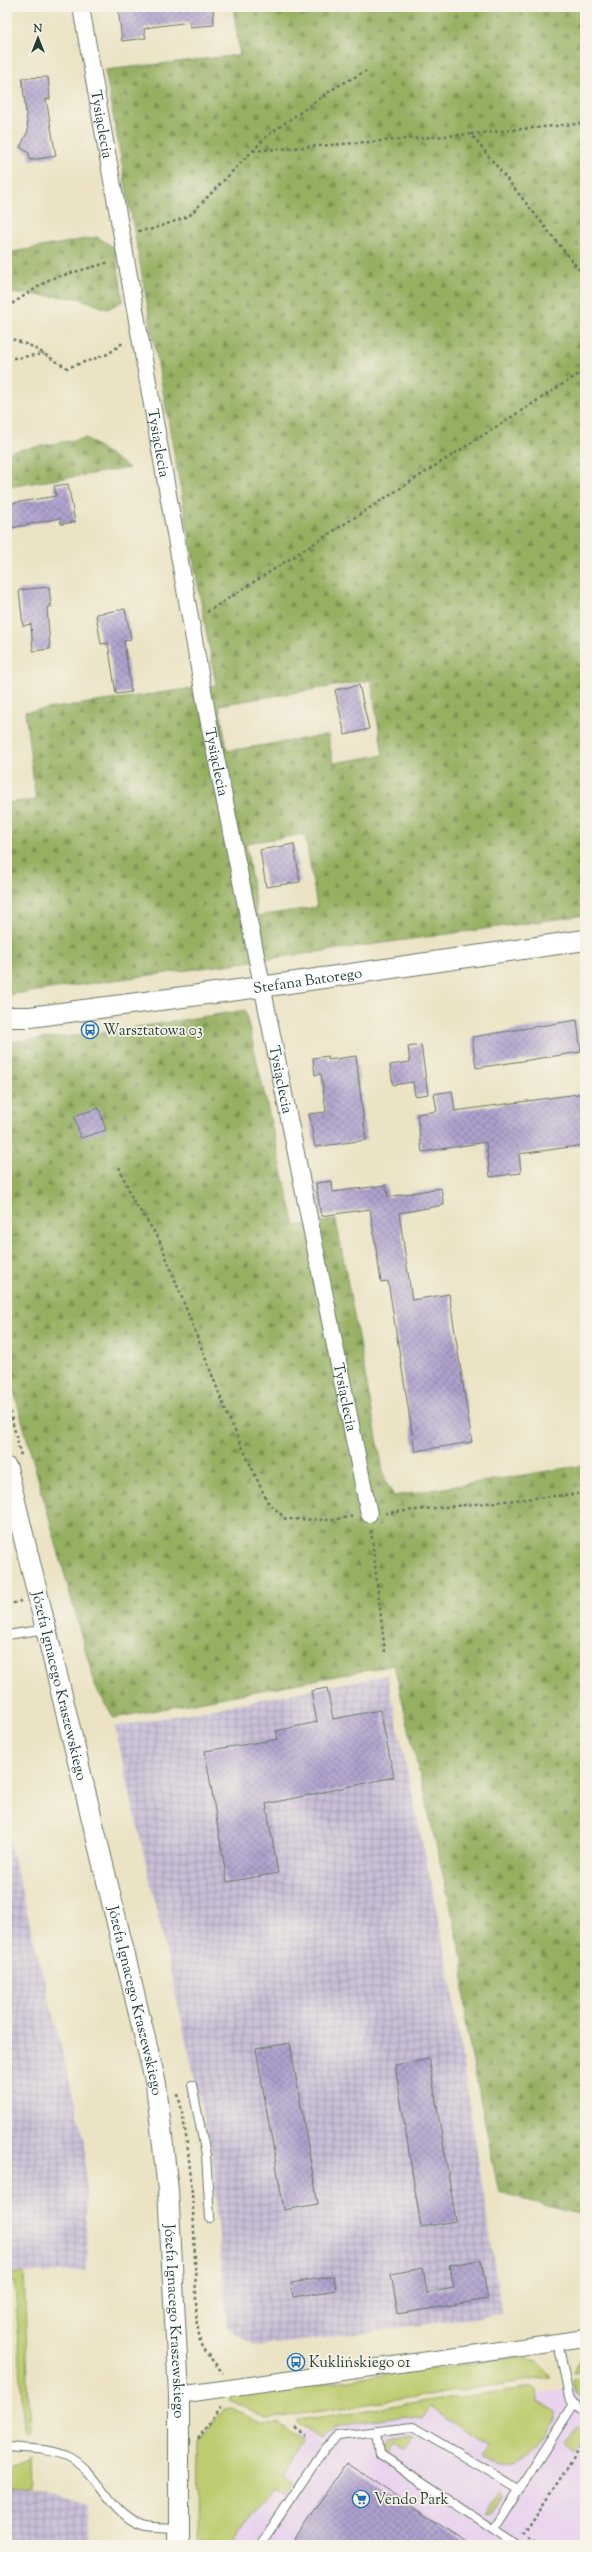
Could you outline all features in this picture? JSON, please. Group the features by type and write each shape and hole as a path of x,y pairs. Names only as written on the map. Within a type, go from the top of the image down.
{"street":[{"name":"Tysiąclecia","path":"81,7 191,622 261,987 369,1514"},
{"name":"Stefana Batorego","path":"7,1017 30,1016 261,987 585,940"},
{"name":"Stefana Batorego","path":"7,1023 30,1016"},
{"name":"Józefa Ignacego Kraszewskiego","path":"7,1468 156,2084 168,2190 179,2395 179,2537"},
{"path":"179,2395 585,2338"}],"lane":[{"path":"7,1635 46,1629"},
{"path":"192,2085 206,2155 210,2218"},
{"path":"558,2342 569,2397 574,2404 585,2412"},
{"path":"494,2529 574,2404"},
{"path":"260,2545 334,2438 377,2431 413,2427 419,2428 520,2490"},
{"path":"377,2431 380,2454 516,2545"},
{"path":"7,2447 47,2450 67,2456 86,2469 126,2516 144,2526 179,2537"}],"path":[{"path":"121,233 153,229 189,216 274,130 336,87 366,71"},
{"path":"253,151 470,134 585,123"},
{"path":"470,134 585,276"},
{"path":"7,307 50,279 126,257"},
{"path":"7,337 31,346 67,368 108,354 139,331"},
{"path":"7,359 45,354"},
{"path":"191,622 585,370"},
{"path":"119,1167 133,1200 159,1239 228,1416 267,1501 286,1519 333,1520 369,1514 585,1493"},
{"path":"369,1514 385,1652"},
{"path":"585,2042 580,2043 585,2062"},
{"path":"295,2428 306,2435"},
{"path":"523,2535 585,2441"}],"shaded area":[{"path":"387,1675 448,1965 502,2314 255,2347 227,2327 212,2155 115,1727"},
{"path":"7,1833 85,2142 87,2271 7,2274"},
{"path":"585,2386 585,2545 214,2545 262,2438"},
{"path":"31,2488 88,2505 89,2545 7,2545 7,2489"}],"green space":[{"path":"233,7 585,7 585,915 7,995 7,803 36,800 25,712 216,685 105,70 240,55","holes":["371,680 383,755 333,763 328,735 227,751 219,705","305,834 317,907 257,916 246,843"]},
{"path":"97,237 115,248 123,301 107,309 79,298 7,293 7,253"},
{"path":"86,438 129,468 7,487 7,452"},
{"path":"245,1010 295,1226 336,1220 385,1481 394,1496 585,1465 585,2216 499,2193 465,2023 463,1960 394,1665 114,1718 96,1688 7,1366 7,1042 94,1034"},
{"path":"24,2273 30,2434 27,2434 24,2429 15,2282 7,2282 7,2274"},
{"path":"585,2352 585,2372 574,2373 579,2359"},
{"path":"517,2357 538,2362 551,2377 267,2419 229,2400 231,2396"},
{"path":"585,2378 585,2402 577,2393 573,2379"},
{"path":"532,2387 537,2390 538,2401 556,2412 555,2419 550,2429 535,2449 517,2463 506,2466 495,2464 483,2458 490,2447 429,2407 422,2418 405,2416 346,2425 337,2427 321,2439 298,2424 298,2420"},
{"path":"231,2408 264,2425 278,2423 302,2440 280,2473 291,2481 282,2494 271,2487 233,2545 198,2545 199,2442 223,2409"},
{"path":"577,2426 585,2431 585,2437 576,2451 564,2441"},
{"path":"410,2435 416,2437 408,2448 397,2441 390,2452 386,2444 390,2438"},
{"path":"30,2457 31,2488 7,2489 7,2469 28,2461"},
{"path":"499,2492 502,2497 492,2514 486,2515"}],"building":[{"path":"118,7 213,7 214,25 190,27 190,22 151,27 144,29 146,38 122,41"},
{"path":"48,77 50,99 46,99 56,156 30,160 29,153 20,147 28,131 22,78"},
{"path":"68,484 75,522 61,524 60,518 7,529 7,504 56,496 54,486"},
{"path":"49,587 51,607 47,607 50,649 33,651 31,624 23,626 19,590"},
{"path":"125,609 131,639 124,641 131,692 116,694 108,643 101,644 96,614"},
{"path":"359,685 369,729 345,735 335,690"},
{"path":"294,844 300,882 266,887 260,850"},
{"path":"577,1020 581,1052 476,1068 472,1037"},
{"path":"421,1045 428,1094 415,1096 413,1082 393,1085 390,1065 410,1062 408,1047"},
{"path":"328,1056 328,1060 356,1056 366,1140 315,1147 309,1114 326,1112 321,1074 315,1075 313,1058"},
{"path":"452,1091 455,1111 585,1093 585,1145 519,1154 521,1173 490,1177 486,1142 422,1152 417,1114 437,1111 434,1094"},
{"path":"99,1108 106,1130 81,1138 74,1116"},
{"path":"332,1181 333,1192 386,1185 388,1197 441,1188 444,1205 399,1213 412,1300 449,1294 472,1442 415,1451 388,1281 381,1282 370,1209 321,1216 316,1183"},
{"path":"327,1688 333,1719 380,1710 394,1777 266,1804 278,1873 227,1882 205,1751 278,1739 276,1731 317,1722 311,1691"},
{"path":"290,2043 318,2204 284,2210 256,2049"},
{"path":"429,2059 456,2221 421,2227 395,2065"},
{"path":"481,2260 488,2299 398,2314 391,2274 423,2268 427,2293 454,2288 449,2265"},
{"path":"334,2276 336,2290 293,2297 291,2283"},
{"name":"Vendo Park","path":"346,2463 447,2530 470,2545 291,2545"}],"place":[{"name":"Warsztatowa 03","path":"90,1030"},
{"name":"Kuklińskiego 01","path":"296,2362"},
{"name":"Vendo Park","path":"361,2499"}]}
